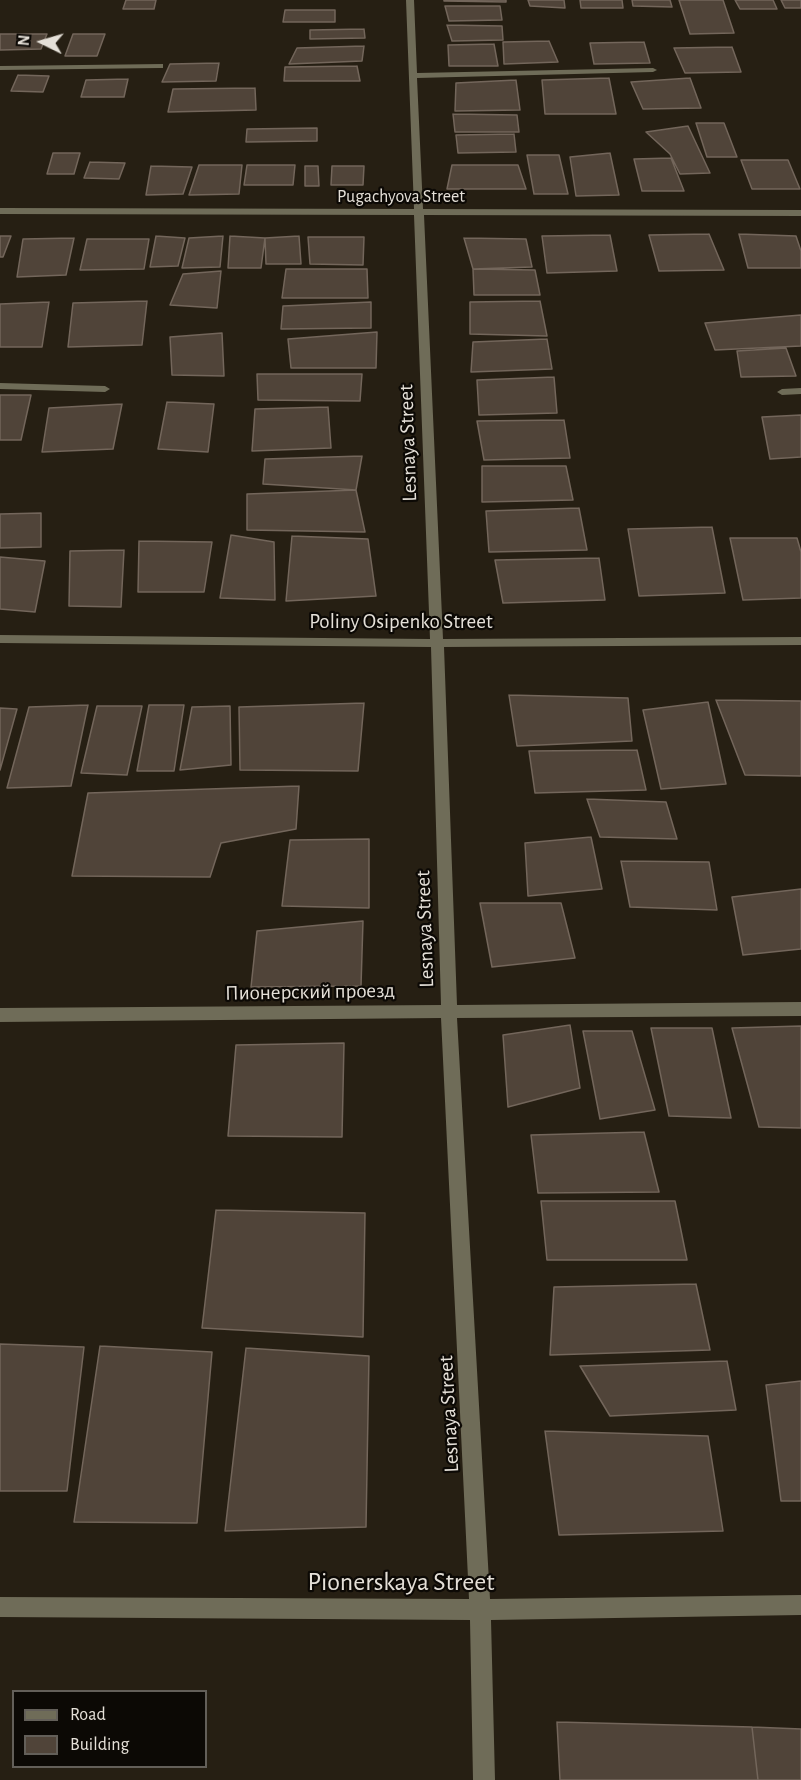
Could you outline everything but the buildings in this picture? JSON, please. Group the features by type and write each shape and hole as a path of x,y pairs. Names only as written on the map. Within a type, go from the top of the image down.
{"street":[{"name":"Lesnaya Street","path":"410,0 437,643 449,1011 480,1610 484,1780"},
{"path":"0,68 160,66"},
{"path":"414,76 653,70"},
{"name":"Pugachyova Street","path":"0,211 419,214 801,213"},
{"path":"0,386 105,389"},
{"path":"782,392 801,391"},
{"name":"Poliny Osipenko Street","path":"0,639 437,643 801,641"},
{"name":"Пионерский проезд","path":"0,1016 801,1009"},
{"name":"Pionerskaya Street","path":"0,1607 480,1610 801,1605"}]}
